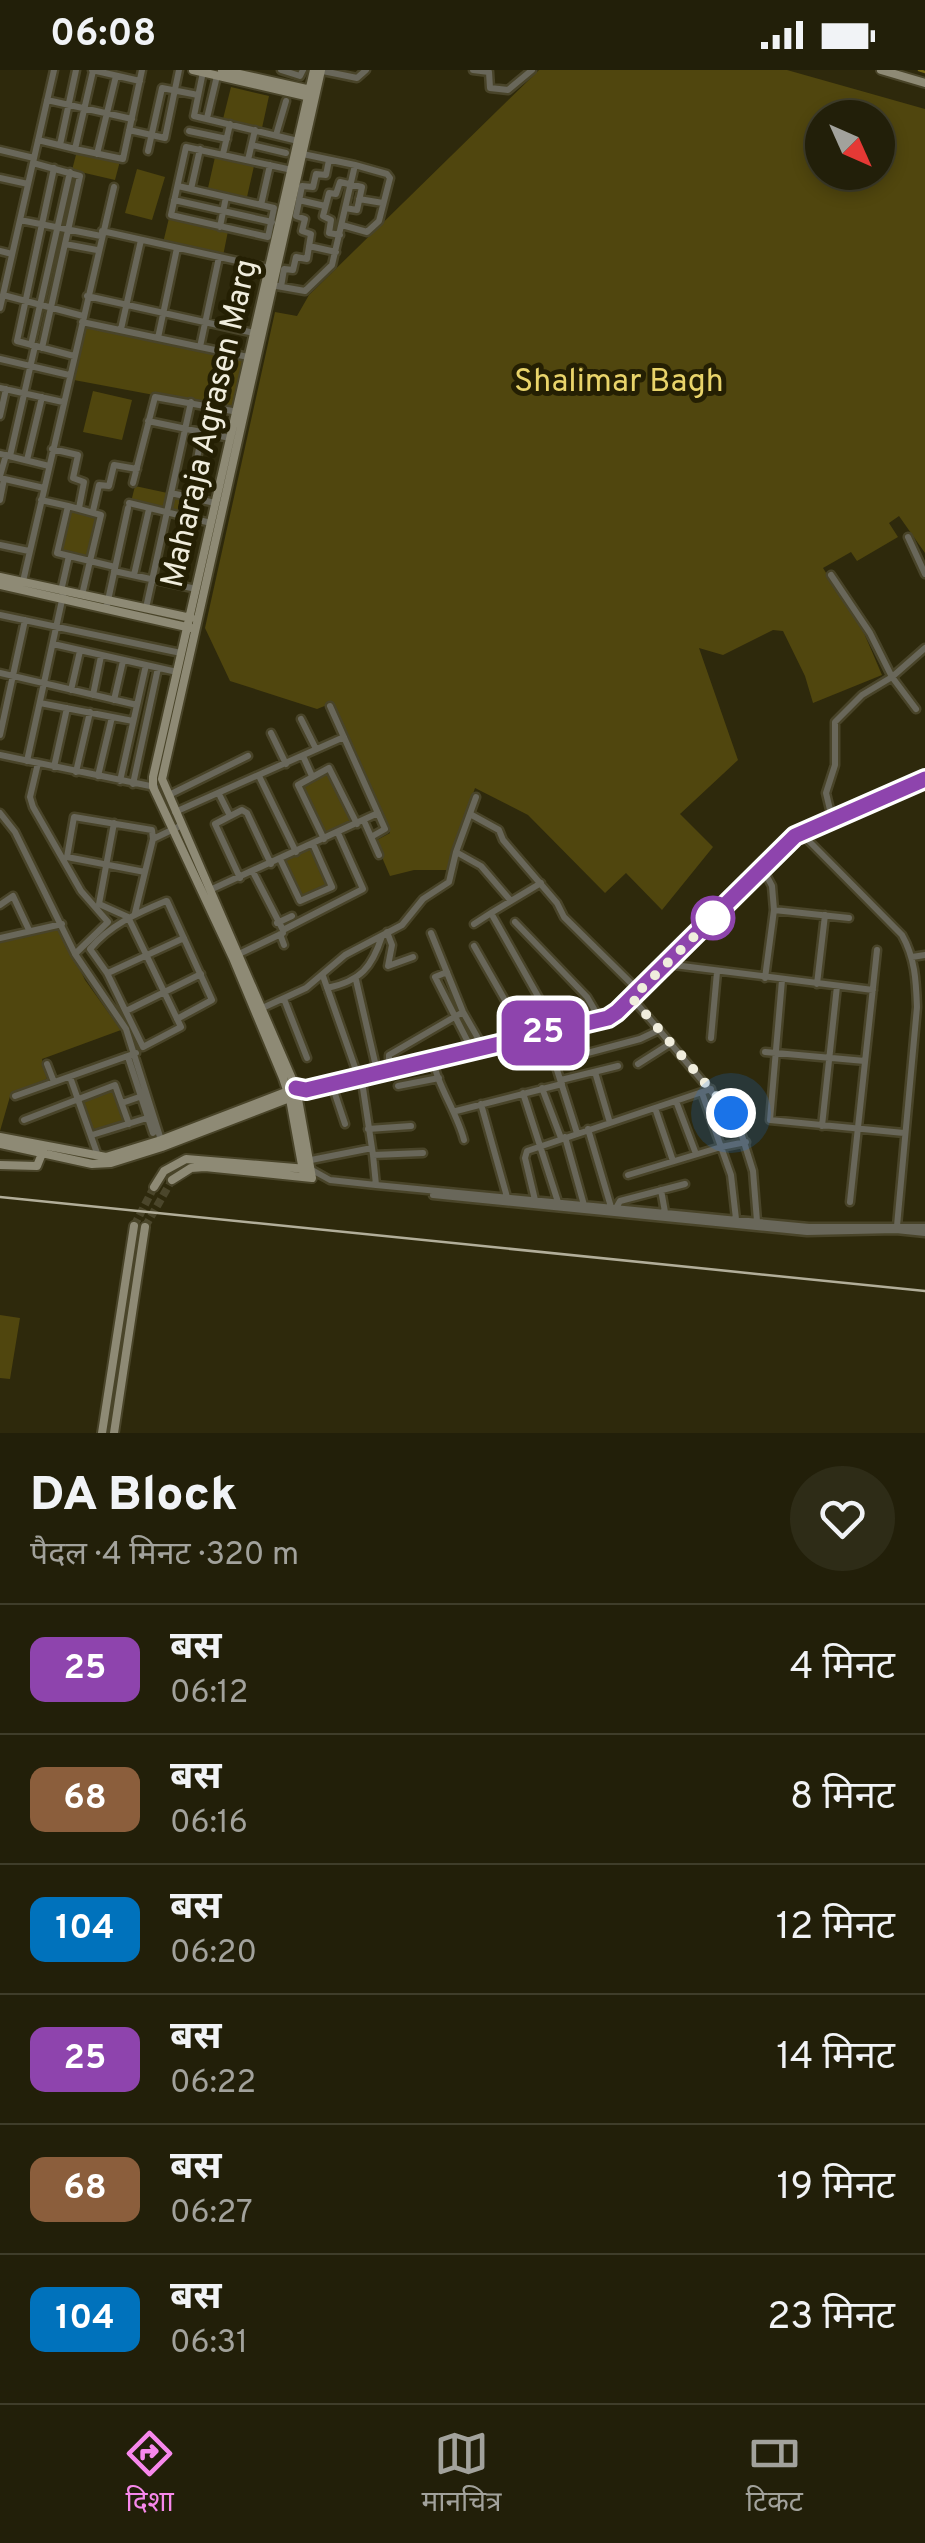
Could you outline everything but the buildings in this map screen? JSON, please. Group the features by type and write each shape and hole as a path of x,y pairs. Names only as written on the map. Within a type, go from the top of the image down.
{"street":[{"path":"0,306 54,70"},
{"path":"60,145 76,70"},
{"path":"75,149 91,70 140,80"},
{"path":"38,140 123,159 142,70"},
{"path":"129,130 165,138 179,70"},
{"path":"192,70 312,94"},
{"path":"281,70 300,76 303,70"},
{"path":"318,70 357,78 366,70"},
{"name":"Maharaja Agrasen Marg","path":"294,153 318,70"},
{"path":"473,70 488,72 490,88 508,90 532,70"},
{"path":"881,70 925,83"},
{"path":"203,72 194,115 298,141"},
{"path":"206,118 220,73"},
{"path":"97,154 116,76"},
{"path":"148,151 162,88 198,95"},
{"name":"Maharaja Agrasen Marg","path":"166,791 162,779 177,672 273,285 294,153 312,94"},
{"path":"47,100 132,119"},
{"path":"276,135 286,101"},
{"path":"223,154 230,124"},
{"path":"248,160 256,130"},
{"path":"189,131 227,139"},
{"path":"252,146 388,175 378,223 368,232 342,225"},
{"path":"178,186 278,209 268,237 170,216 186,147 294,171"},
{"path":"191,189 200,149"},
{"path":"0,150 80,176 51,308 5,455 0,500"},
{"path":"329,160 326,175 316,174 313,188 302,186 296,216 305,218 302,232 311,234 306,259 296,257 293,270 284,268 273,285 307,290 328,272 355,166"},
{"path":"261,205 270,165"},
{"path":"54,168 17,342 74,356"},
{"name":"Maharaja Agrasen Marg","path":"153,787 230,438 240,413 248,357 273,285 269,268 278,209 294,171"},
{"path":"36,346 40,304 70,172"},
{"path":"0,178 28,184"},
{"path":"340,235 329,232 332,220 324,218 329,193 337,193 340,182 361,186 357,210 346,208"},
{"path":"21,586 114,186"},
{"path":"220,226 226,197"},
{"path":"360,198 383,204"},
{"path":"174,200 272,222"},
{"path":"299,200 326,206"},
{"path":"20,220 140,240 269,268"},
{"path":"121,329 140,240"},
{"path":"65,244 97,250"},
{"path":"309,246 336,252"},
{"path":"158,338 177,248"},
{"path":"0,251 12,254"},
{"path":"200,347 219,257"},
{"path":"3,295 121,329 248,357"},
{"path":"87,296 254,333"},
{"path":"0,359 69,375"},
{"path":"0,416 3,388 63,402"},
{"path":"133,484 155,397 240,413"},
{"path":"27,460 42,398"},
{"path":"146,608 191,402"},
{"path":"148,420 230,438"},
{"path":"190,498 202,432"},
{"path":"52,449 78,455 73,478 84,481 79,508"},
{"path":"5,455 48,466"},
{"path":"93,512 98,484 109,486 114,464 137,469"},
{"path":"1,478 44,488"},
{"path":"171,493 215,503"},
{"path":"41,500 102,515 82,595"},
{"path":"68,506 57,552 196,588"},
{"path":"107,604 128,506 184,518 214,519"},
{"path":"134,575 149,509"},
{"path":"171,583 184,518"},
{"path":"908,537 925,574"},
{"path":"0,545 29,551"},
{"path":"27,761 69,556"},
{"path":"831,575 870,633 892,677 916,709"},
{"path":"0,581 192,623"},
{"path":"63,594 146,608 192,623"},
{"path":"0,614 181,653"},
{"path":"0,735 3,704 25,620"},
{"path":"52,644 177,672"},
{"path":"832,818 826,802 835,765 833,727 862,695 892,677 925,648"},
{"path":"71,690 80,651"},
{"path":"93,695 102,656"},
{"path":"114,700 123,660"},
{"path":"120,781 146,666"},
{"path":"133,784 158,668"},
{"path":"0,673 137,706"},
{"path":"40,702 134,721"},
{"path":"330,706 385,830 371,836"},
{"path":"54,767 67,708"},
{"path":"76,772 90,712"},
{"path":"98,776 112,717"},
{"path":"302,719 316,750"},
{"path":"271,732 286,764"},
{"path":"175,812 344,737"},
{"path":"0,755 166,791 248,756"},
{"path":"303,756 312,776"},
{"path":"38,763 30,796 33,807 82,891 108,922 75,954"},
{"path":"324,839 298,786 330,768 379,855"},
{"path":"259,776 296,852"},
{"path":"94,1159 331,1082 600,1020 617,1012 801,833 925,779"},
{"path":"153,787 210,890 259,1009"},
{"path":"166,791 175,812 176,828 296,1093 308,1170 328,1184 808,1232 897,1227"},
{"path":"219,794 230,816"},
{"path":"259,1009 323,976 345,955 407,921 423,899 449,882 476,796"},
{"path":"240,878 215,824 230,816 246,812 271,864"},
{"path":"0,813 14,832 75,954 126,1030 144,1096 162,1140"},
{"path":"210,890 378,813"},
{"path":"470,814 496,828 564,917 635,994 731,1113 746,1142 757,1220"},
{"path":"15,1096 131,1055 181,1028 132,916 145,872 152,830 74,816 66,855 145,872"},
{"path":"114,824 99,904 132,916"},
{"path":"152,839 176,828"},
{"path":"253,872 282,931 363,889 338,833"},
{"path":"801,833 902,934 912,957 917,1007 897,1227"},
{"path":"280,859 300,901 316,894 332,886 314,844"},
{"path":"456,852 481,866 511,901"},
{"path":"763,869 772,886 774,910 764,978"},
{"path":"474,924 541,883"},
{"path":"316,894 324,910"},
{"path":"0,905 13,896 29,930"},
{"path":"239,954 361,896"},
{"path":"143,1047 107,973 90,948 132,916 166,901 212,1001 177,1018"},
{"path":"774,910 849,918"},
{"path":"491,914 557,1030"},
{"path":"277,923 292,916"},
{"path":"817,984 825,916"},
{"path":"515,922 587,997 600,1020"},
{"path":"0,938 62,924"},
{"path":"384,933 392,944 388,966 413,957"},
{"path":"328,988 356,980 370,966 384,933"},
{"path":"431,933 463,1012 483,1047"},
{"path":"280,934 284,946"},
{"path":"107,973 184,938"},
{"path":"474,946 526,1037"},
{"path":"850,1202 877,950"},
{"path":"912,957 925,954"},
{"path":"666,964 873,990"},
{"path":"447,972 436,978 472,1050"},
{"path":"711,1038 718,972"},
{"path":"126,1010 201,974"},
{"path":"323,976 360,1075 376,1185"},
{"path":"356,980 377,1071"},
{"path":"782,980 770,1120 904,1133"},
{"path":"822,1126 838,986"},
{"path":"284,999 307,1058"},
{"path":"389,1069 390,1055 463,1012"},
{"path":"565,1059 640,1039 660,1029"},
{"path":"545,1032 577,1133"},
{"path":"638,1064 671,1042"},
{"path":"765,1052 865,1060"},
{"path":"434,1058 464,1140"},
{"path":"47,1064 54,1082"},
{"path":"456,1111 618,1066"},
{"path":"594,1072 610,1123"},
{"path":"70,1077 92,1135 94,1159"},
{"path":"398,1086 439,1078"},
{"path":"331,1082 345,1124"},
{"path":"24,1120 116,1085 128,1124"},
{"path":"542,1088 584,1204"},
{"path":"535,1200 524,1156 528,1151 712,1089"},
{"path":"702,1092 733,1186 736,1218"},
{"path":"0,1140 94,1159 142,1154 296,1093"},
{"path":"523,1093 558,1202"},
{"path":"122,1103 144,1096"},
{"path":"144,1096 153,1132"},
{"path":"676,1101 696,1154"},
{"path":"481,1104 507,1197"},
{"path":"654,1108 673,1162"},
{"path":"92,1135 148,1118"},
{"path":"368,1129 411,1126"},
{"path":"588,1130 613,1207"},
{"path":"628,1175 746,1142"},
{"path":"0,1164 36,1166 44,1150"},
{"path":"172,1180 191,1168 308,1170 372,1152 423,1153"},
{"path":"154,1187 164,1171 186,1158 308,1170 330,1180 376,1185 809,1227 925,1230"},
{"path":"613,1207 620,1201 685,1184"},
{"path":"661,1190 665,1212"},
{"path":"102,1433 134,1226"},
{"path":"114,1433 145,1227"}],"green space":[{"name":"Shalimar Bagh","path":"539,70 787,70 893,100 805,100 805,190 895,190 895,101 925,109 925,553 899,516 889,523 898,537 857,561 851,552 823,568 864,633 882,675 813,703 783,631 773,630 723,655 699,648 738,760 680,814 713,847 662,910 626,873 605,893 528,815 475,788 447,870 414,870 390,876 375,841 390,833 332,703 317,709 230,681 205,628 275,312 297,316 309,295"},
{"path":"231,87 269,96 262,128 223,119"},
{"path":"77,151 120,161 115,180 72,170"},
{"path":"215,157 254,166 247,197 208,188"},
{"path":"137,169 165,177 152,220 125,213"},
{"path":"169,218 228,231 223,256 163,243"},
{"path":"85,326 246,358 234,410 74,380"},
{"path":"93,391 132,400 122,440 83,432"},
{"path":"135,486 186,497 182,518 130,506"},
{"path":"69,508 99,515 89,559 59,552"},
{"path":"329,770 354,823 324,837 299,784"},
{"path":"313,847 331,885 301,899 283,860"},
{"path":"60,927 85,980 121,1030 42,1059 47,1079 11,1093 0,1131 0,942"},
{"path":"115,1087 127,1121 92,1133 80,1100"},
{"path":"0,1315 20,1318 10,1379 0,1378"}],"waterway":[{"path":"919,70 925,72"}],"tunnel":[{"path":"145,1227 172,1180"},
{"path":"134,1226 154,1187"}],"railway":[{"path":"0,1197 925,1291"}],"bus line":[{"name":"25","path":"296,1088 306,1090 608,1018 795,836 925,779"}],"route":[{"path":"713,918 716,915 632,998 731,1113"}]}
